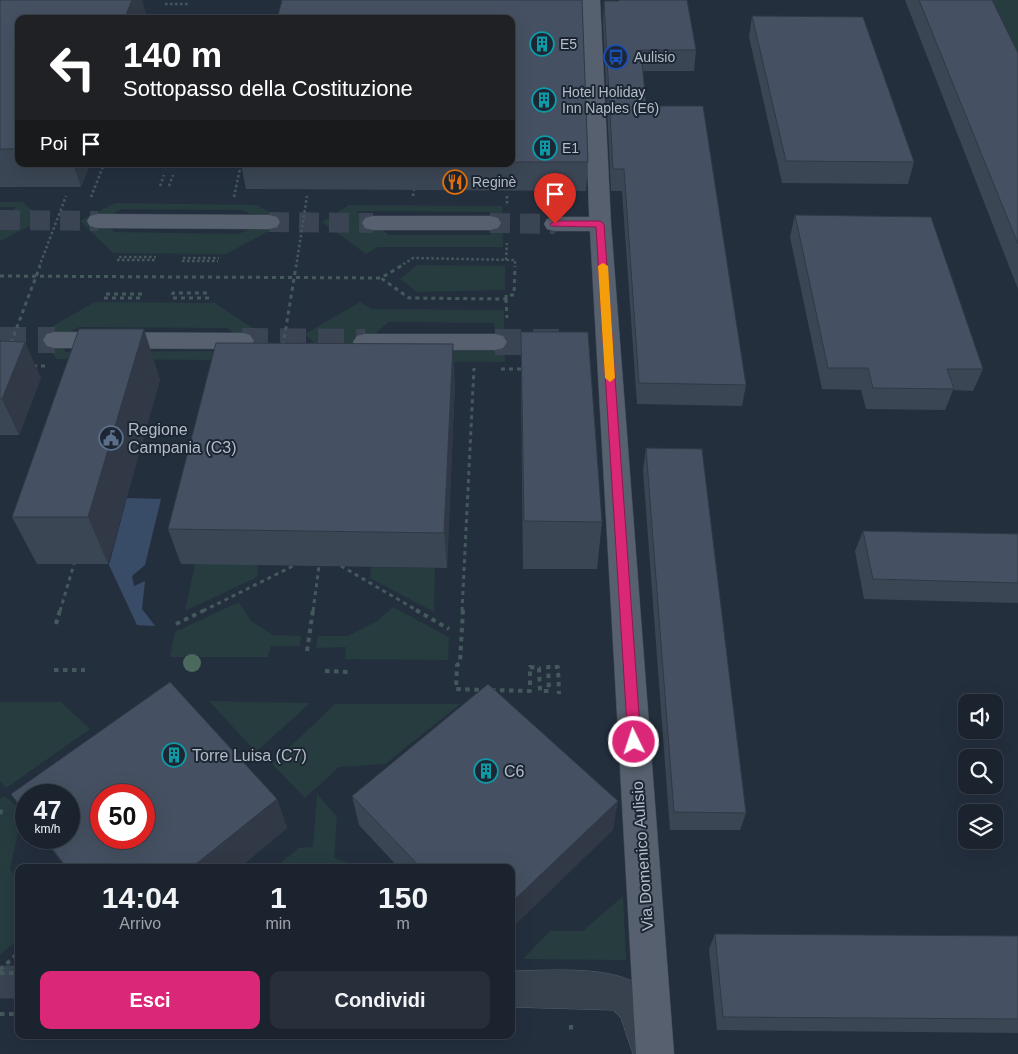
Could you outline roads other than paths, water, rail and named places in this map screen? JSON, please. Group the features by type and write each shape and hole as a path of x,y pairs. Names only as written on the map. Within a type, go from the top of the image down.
{"main road":[{"name":"Via Domenico Aulisio","path":"591,0 600,224 653,1054"},
{"path":"98,221 269,222"},
{"path":"373,222 490,223"},
{"path":"555,224 600,224"},
{"path":"584,337 598,326 606,307"},
{"path":"55,340 242,341"},
{"path":"365,342 495,342"}],"street":[{"path":"515,988 610,991 624,995 636,1008 653,1054"}],"water":[{"path":"127,498 161,499 145,565 132,576 134,586 145,581 142,609 155,626 137,625 109,565"}],"tunnel":[{"path":"0,220 98,221"},
{"path":"269,222 373,223"},
{"path":"490,223 555,224"},
{"path":"0,340 55,340"},
{"path":"242,341 365,342"},
{"path":"495,342 559,342"},
{"path":"0,982 15,982"}],"place":[{"name":"E5","path":"542,44"},
{"name":"Aulisio","path":"616,57"},
{"name":"Hotel Holiday Inn Naples (E6)","path":"544,100"},
{"name":"E1","path":"545,148"},
{"name":"Reginè","path":"455,182"},
{"name":"Regione Campania (C3)","path":"111,438"},
{"name":"Torre Luisa (C7)","path":"174,755"},
{"name":"C6","path":"486,771"}]}
